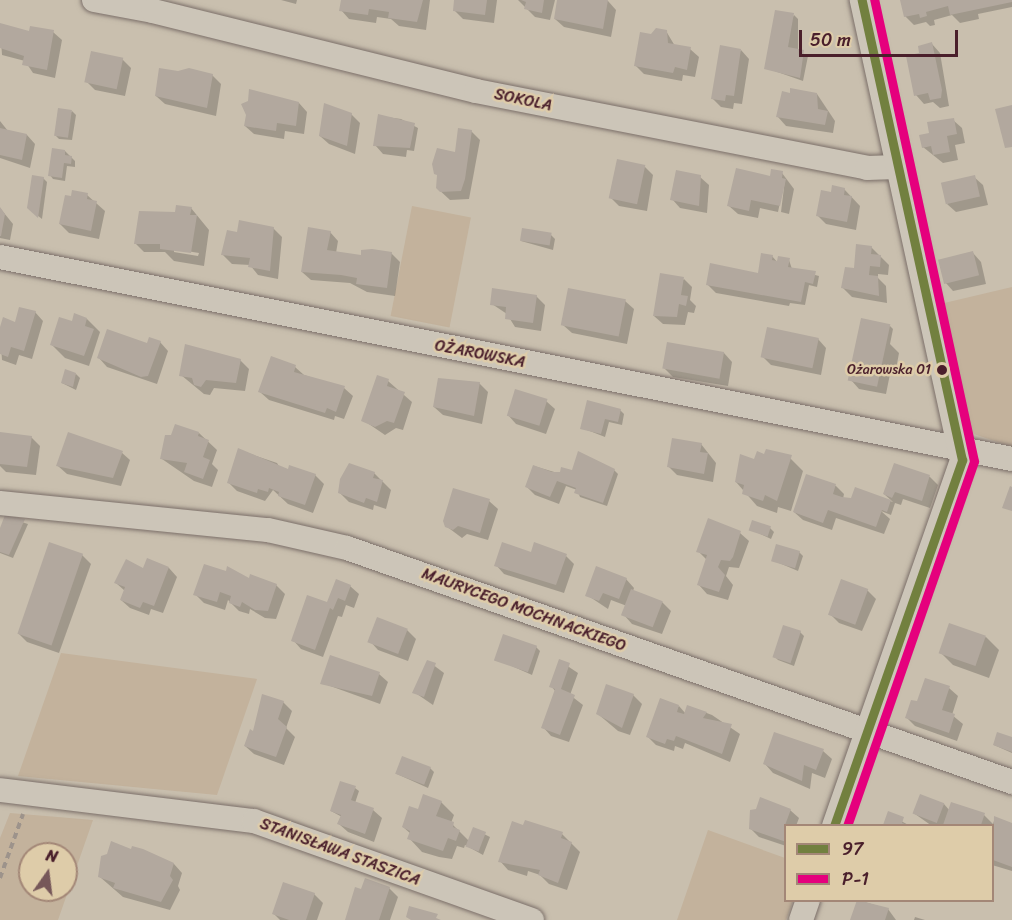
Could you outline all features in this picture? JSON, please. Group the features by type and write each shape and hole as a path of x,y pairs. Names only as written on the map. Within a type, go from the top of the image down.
{"street":[{"name":"SOKOLA","path":"94,0 153,11 488,93 867,168 897,167"},
{"path":"834,824 959,474 960,447 862,0"},
{"name":"OŻAROWSKA","path":"0,257 154,291 1012,459"},
{"name":"MAURYCEGO MOCHNACKIEGO","path":"10,504 268,530 347,548 1012,782"},
{"name":"STANISŁAWA STASZICA","path":"0,790 254,821 532,920"},
{"path":"801,920 807,902"}],"path":[{"path":"0,879 29,795"}],"shaded area":[{"path":"412,206 471,217 450,327 391,316"},
{"path":"1012,287 1012,447 971,433 940,304"},
{"path":"61,653 257,679 217,795 18,776"},
{"path":"10,813 93,820 78,863 78,842 18,842 18,902 64,902 58,920 0,920 0,838"},
{"path":"708,830 784,858 784,902 793,902 786,920 677,920"}],"building":[{"path":"341,0 423,0 417,22 388,18 389,12 369,9 368,15 339,11"},
{"path":"454,0 487,0 485,15 453,11"},
{"path":"521,0 544,0 542,13 524,9 526,2"},
{"path":"557,0 608,0 603,29 554,19"},
{"path":"900,0 1012,0 1012,2 950,15 948,6 926,12 927,16 920,18 919,14 904,17"},
{"path":"775,10 794,13 788,47 804,50 800,78 764,69"},
{"path":"0,23 29,31 30,26 54,30 47,70 22,65 24,56 0,48"},
{"path":"656,28 667,30 668,43 691,47 687,70 675,67 673,73 634,66 640,32 651,34"},
{"path":"932,42 942,90 941,98 930,100 928,93 914,96 906,56 919,53 918,46"},
{"path":"720,45 741,49 734,96 726,95 725,101 711,99"},
{"path":"91,51 123,58 117,89 84,82"},
{"path":"159,68 178,71 189,68 213,74 207,108 155,96"},
{"path":"790,88 817,93 818,109 828,111 825,125 776,117 782,91 790,93"},
{"path":"249,89 299,102 296,126 277,123 276,131 244,126 246,115 241,104 248,101"},
{"path":"324,103 352,113 347,146 319,136"},
{"path":"1012,105 1012,147 1005,148 995,109"},
{"path":"58,108 72,110 68,138 54,136"},
{"path":"378,114 415,123 410,148 373,146"},
{"path":"954,118 957,134 947,136 950,152 933,155 931,146 922,148 919,135 929,133 927,122"},
{"path":"0,128 27,134 22,160 0,155"},
{"path":"458,128 472,130 465,179 461,191 440,192 436,188 437,175 434,174 432,164 437,148 455,152"},
{"path":"52,148 65,150 65,155 72,156 71,164 64,163 62,178 48,176"},
{"path":"617,159 645,165 637,204 609,198"},
{"path":"736,168 770,176 771,169 783,171 782,178 786,179 780,206 751,200 749,211 727,206"},
{"path":"676,170 701,175 699,206 670,200"},
{"path":"32,175 44,177 38,218 27,208"},
{"path":"975,175 980,196 946,204 941,183"},
{"path":"832,185 845,188 844,195 852,196 847,222 816,216 821,190 831,192"},
{"path":"72,190 88,193 87,199 97,201 91,231 59,224 65,195 71,196"},
{"path":"176,205 192,207 190,215 197,215 191,253 160,249 160,244 134,244 139,211 175,212"},
{"path":"0,207 5,214 1,236 0,236"},
{"path":"239,220 274,227 270,271 248,267 250,258 221,255 227,230 237,232"},
{"path":"308,227 331,231 327,250 361,255 361,250 392,252 387,288 356,284 357,278 341,275 301,272"},
{"path":"522,228 552,233 550,246 520,241"},
{"path":"856,244 872,246 871,254 881,255 880,267 870,266 869,275 878,276 879,296 841,288 845,267 854,268"},
{"path":"973,251 979,275 944,284 938,260"},
{"path":"761,253 773,255 772,260 777,261 778,256 790,258 788,267 816,271 813,284 805,282 801,302 706,285 710,263 758,273"},
{"path":"660,273 684,277 681,295 688,296 686,306 679,304 677,317 653,316"},
{"path":"492,288 537,295 533,323 505,319 506,307 490,305"},
{"path":"568,288 626,299 619,337 561,325"},
{"path":"19,307 36,311 24,351 11,347 8,357 0,354 0,327 3,317 15,322"},
{"path":"74,313 87,318 85,326 94,329 84,356 50,345 59,317 72,321"},
{"path":"861,318 890,324 877,387 848,381"},
{"path":"767,327 819,338 812,368 761,357"},
{"path":"107,329 147,343 149,337 161,341 148,376 141,377 97,358"},
{"path":"667,342 724,352 719,379 662,369"},
{"path":"185,344 241,359 236,383 206,380 201,387 194,385 192,378 179,376"},
{"path":"271,356 296,365 294,372 345,386 336,412 327,408 325,413 258,392"},
{"path":"65,369 76,373 73,387 61,383"},
{"path":"377,375 389,379 387,386 405,392 394,423 387,421 375,427 361,421"},
{"path":"438,378 480,382 474,416 433,407"},
{"path":"515,389 548,399 539,426 507,416"},
{"path":"587,400 621,409 618,422 605,419 601,434 580,429"},
{"path":"175,424 199,432 198,436 209,440 203,457 210,460 203,479 184,472 187,463 160,459 165,435 171,435"},
{"path":"0,432 32,436 27,467 0,464"},
{"path":"68,432 123,451 113,478 56,466"},
{"path":"672,438 702,443 700,452 708,453 704,474 667,467"},
{"path":"238,448 288,469 289,465 316,474 305,505 278,496 279,492 269,488 268,492 258,489 257,493 227,483"},
{"path":"766,449 792,455 777,501 765,495 763,501 742,494 744,485 735,482 740,454 754,459 757,451 764,454"},
{"path":"578,451 615,469 603,503 574,493 576,488 557,481 550,497 525,487 533,465 552,472 560,472 561,467 572,470"},
{"path":"349,463 375,472 373,478 383,480 377,502 366,498 364,503 338,493 340,479"},
{"path":"894,463 930,475 922,501 895,492 892,498 883,494"},
{"path":"806,474 836,484 833,494 842,497 851,498 855,487 891,500 887,512 882,510 876,527 828,510 823,523 793,512"},
{"path":"1010,486 1012,487 1012,511 1002,508"},
{"path":"453,488 490,499 480,533 458,526 453,530 445,527 443,521"},
{"path":"5,515 25,519 9,555 0,552 0,528"},
{"path":"708,518 741,531 733,557 730,561 721,560 718,567 725,575 719,592 697,585 707,555 696,552"},
{"path":"752,520 771,526 768,537 749,530"},
{"path":"49,542 83,554 51,645 17,634"},
{"path":"502,542 531,552 534,542 567,554 556,585 494,566"},
{"path":"776,544 800,551 795,568 771,561"},
{"path":"147,558 169,567 154,606 143,602 140,608 120,600 125,587 114,583 126,559 143,568"},
{"path":"204,564 226,571 227,566 249,578 250,574 277,584 268,611 255,610 242,602 240,607 229,603 231,596 220,592 217,602 193,595"},
{"path":"596,566 627,578 619,599 603,593 599,601 585,596"},
{"path":"336,579 351,585 345,601 338,598 333,610 330,608 315,650 291,641 307,595 327,602"},
{"path":"841,579 868,589 855,625 828,615"},
{"path":"631,589 663,601 653,627 621,615"},
{"path":"377,617 408,629 398,654 367,642"},
{"path":"949,623 986,636 975,666 939,653"},
{"path":"783,625 801,631 791,663 772,657"},
{"path":"503,634 537,646 528,672 494,660"},
{"path":"330,655 380,672 372,696 320,684"},
{"path":"559,659 570,663 561,689 575,695 560,735 541,728 555,689 549,687"},
{"path":"427,660 436,663 424,697 412,693"},
{"path":"925,678 950,686 942,710 955,714 949,733 905,718 911,700 917,701"},
{"path":"606,684 634,694 622,728 596,714"},
{"path":"262,694 284,701 278,719 287,727 276,757 244,746 250,729 253,731"},
{"path":"660,698 679,705 677,712 684,714 687,705 707,712 703,718 732,724 722,754 676,736 674,741 667,739 665,744 646,737"},
{"path":"774,732 824,749 816,770 804,765 802,781 763,764"},
{"path":"997,732 1012,737 1012,752 993,745"},
{"path":"402,756 431,767 424,785 395,774"},
{"path":"340,781 356,786 351,800 374,808 365,834 337,824 341,815 330,811"},
{"path":"423,794 442,801 436,816 454,822 453,827 460,830 456,841 448,838 443,851 407,839 410,831 402,827 409,806 418,809"},
{"path":"920,794 944,803 937,823 912,814"},
{"path":"760,797 791,809 784,824 784,841 749,829 750,810 756,809"},
{"path":"951,802 985,813 981,824 943,824"},
{"path":"888,811 904,817 902,823 905,824 883,824"},
{"path":"994,816 1012,823 1012,867 994,860"},
{"path":"525,820 563,832 561,838 572,842 558,883 538,875 540,870 498,862 512,821 523,825"},
{"path":"473,827 486,832 479,852 465,847"},
{"path":"111,841 131,849 132,846 143,849 174,863 170,876 173,880 161,902 113,888 115,883 98,877 101,856 107,854"},
{"path":"365,878 390,887 379,920 345,920 355,887 361,889"},
{"path":"283,882 315,893 306,920 289,920 272,914"},
{"path":"856,902 889,908 885,920 850,920"},
{"path":"409,906 438,914 436,918 441,920 411,920 406,917"}],"transit line":[{"name":"97","path":"835,824 962,460 862,0"},
{"name":"P-1","path":"848,824 974,461 874,0"}],"place":[{"name":"Ożarowska 01","path":"942,370"}]}
